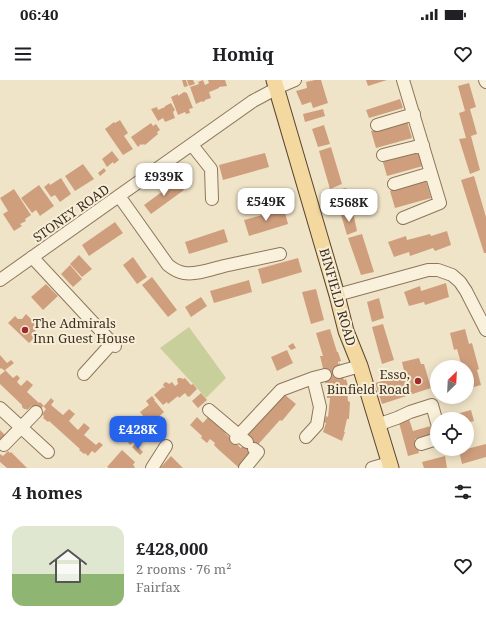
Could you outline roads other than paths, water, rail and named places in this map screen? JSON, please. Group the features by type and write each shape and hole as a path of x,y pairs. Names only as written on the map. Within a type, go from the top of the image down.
{"main road":[{"name":"BINFIELD ROAD","path":"276,84 346,331 360,366 390,465"}],"street":[{"name":"STONEY ROAD","path":"0,280 276,84 295,80"},
{"path":"403,80 440,203 403,218"},
{"path":"377,125 414,114"},
{"path":"192,145 211,169 212,199"},
{"path":"383,156 423,145"},
{"path":"394,184 431,173"},
{"path":"119,196 168,265 179,272 194,273 280,254"},
{"path":"32,257 113,345 84,374"},
{"path":"337,296 428,270 438,270 452,275 460,282 466,290 486,330"},
{"path":"339,372 360,366"},
{"path":"244,441 281,390 319,377 320,407 317,425 306,437"},
{"path":"377,425 432,405 434,412"},
{"path":"0,408 48,452"},
{"path":"209,410 258,452 245,468"},
{"path":"4,446 36,412"},
{"path":"421,444 430,441"},
{"path":"152,468 166,446"},
{"path":"372,468 390,465"}],"place":[{"name":"The Admirals Inn Guest House","path":"25,330"},
{"name":"Esso, Binfield Road","path":"418,381"}]}
